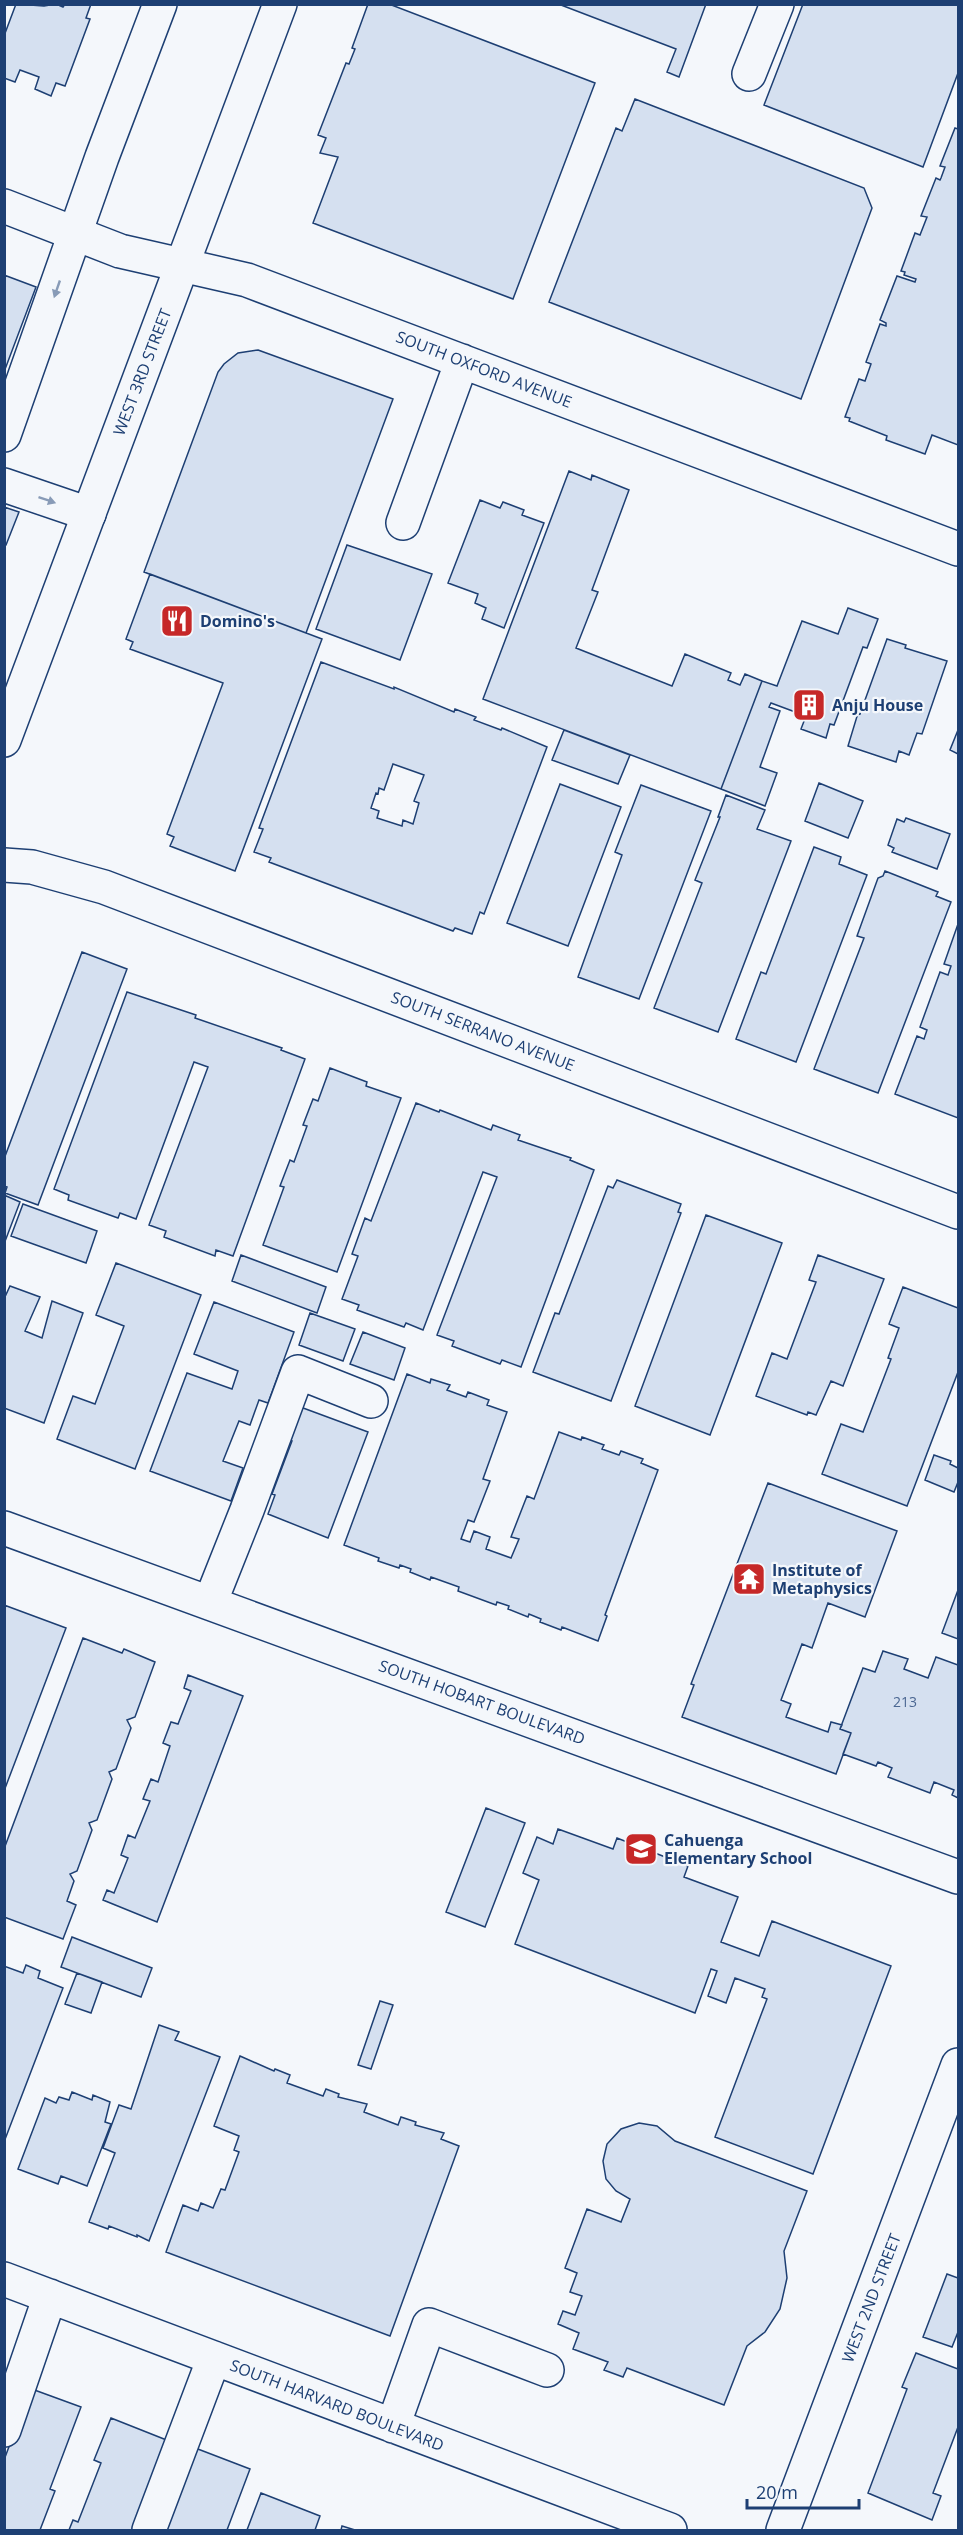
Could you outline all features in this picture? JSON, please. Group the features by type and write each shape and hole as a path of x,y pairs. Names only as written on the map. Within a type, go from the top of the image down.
{"street":[{"path":"4,435 77,234 102,157 160,4"},
{"name":"WEST 3RD STREET","path":"4,740 280,4"},
{"path":"749,74 777,4"},
{"name":"SOUTH OXFORD AVENUE","path":"4,206 120,250 247,280 958,549"},
{"path":"403,523 462,361"},
{"path":"4,485 89,514"},
{"name":"SOUTH SERRANO AVENUE","path":"4,865 32,867 104,887 958,1212"},
{"path":"210,1603 252,1499 298,1372 371,1401"},
{"name":"SOUTH HOBART BOULEVARD","path":"4,1528 958,1877"},
{"name":"WEST 2ND STREET","path":"783,2530 958,2065"},
{"name":"SOUTH HARVARD BOULEVARD","path":"4,2279 670,2530"},
{"path":"4,2430 50,2296"},
{"path":"393,2426 429,2325 547,2370"},
{"path":"148,2530 214,2358"}],"building":[{"path":"16,4 44,6 56,4 63,7 65,4 91,4 86,18 90,19 65,86 56,83 51,96 35,89 39,77 20,70 15,82 4,78 4,36"},
{"path":"368,4 389,4 595,83 513,299 313,223 338,157 320,153 326,138 318,135 346,63 349,64 355,49 352,48"},
{"path":"706,4 679,77 667,72 676,49 561,5"},
{"path":"803,4 958,4 958,73 923,167 764,105"},
{"path":"635,99 864,188 872,208 801,399 549,302 616,128 622,131"},
{"path":"955,128 958,129 958,445 932,435 925,454 886,440 887,436 849,421 850,418 845,417 859,379 865,381 871,364 866,362 880,324 886,326 886,323 880,320 897,276 915,282 916,279 904,275 905,272 901,271 915,233 920,235 927,217 921,216 936,178 940,180 941,178 945,167 940,166"},
{"path":"4,275 36,287 4,372"},
{"path":"258,350 393,399 306,633 144,572 218,372 238,353"},
{"path":"569,471 591,480 592,475 629,490 592,590 598,592 576,648 672,686 685,654 731,673 728,680 740,685 745,674 762,681 721,789 483,699"},
{"path":"480,500 500,508 503,502 524,510 522,515 544,523 504,628 482,619 486,608 475,603 478,594 448,583"},
{"path":"4,507 19,512 6,545 4,545"},
{"path":"347,545 432,574 400,660 316,629"},
{"path":"150,574 322,639 235,871 170,846 174,837 167,834 223,683 130,649 133,642 126,639"},
{"name":"Anju House","path":"848,608 878,619 867,648 863,647 834,725 830,724 826,738 801,729 806,716 771,703 769,707 780,711 760,767 777,773 765,806 721,789 762,681 777,686 802,621 838,634"},
{"path":"887,639 906,645 905,648 947,661 922,734 917,733 909,755 899,751 896,762 848,746 858,713 860,714"},
{"path":"321,662 394,689 394,687 454,712 455,709 476,717 474,720 501,730 502,728 547,747 484,914 480,912 472,934 455,928 453,931 269,862 271,858 254,852 263,829 259,828","holes":["393,764 424,775 414,801 419,803 413,824 403,820 402,826 377,818 379,811 371,808 379,788 384,790"]},
{"path":"564,730 630,755 618,784 552,760"},
{"path":"958,730 958,754 950,750"},
{"path":"819,783 863,801 848,838 805,821"},
{"path":"560,784 621,807 568,946 507,923"},
{"path":"641,785 711,811 639,999 578,977 622,855 615,852"},
{"path":"726,795 765,810 757,829 791,841 718,1032 654,1008 702,883 695,880 720,817 718,817"},
{"path":"906,818 950,834 937,869 892,852 894,848 888,845 897,819 904,822"},
{"path":"814,847 841,857 839,864 867,875 796,1062 736,1039 761,972 766,974"},
{"path":"885,871 938,892 936,896 951,902 878,1093 814,1069 864,938 857,936 878,878 883,876"},
{"path":"958,924 958,1118 895,1094 917,1036 924,1039 927,1030 920,1027 940,972 948,975 951,966 944,964"},
{"path":"82,952 127,969 38,1205 5,1193 7,1187 4,1186 4,1159"},
{"path":"127,992 196,1015 195,1018 282,1048 281,1050 305,1059 233,1256 216,1250 215,1256 164,1237 166,1231 149,1225 208,1067 194,1062 136,1219 120,1213 118,1218 68,1200 69,1195 54,1189"},
{"path":"330,1068 367,1082 366,1086 401,1098 337,1272 263,1245 284,1187 280,1186 290,1160 294,1162 307,1126 303,1125 313,1099 318,1101"},
{"path":"416,1103 491,1130 493,1125 520,1135 518,1140 571,1158 570,1160 594,1170 521,1367 502,1360 500,1364 452,1346 454,1341 437,1335 497,1177 483,1172 423,1330 406,1323 404,1327 357,1310 359,1305 342,1299 358,1256 352,1254 365,1218 371,1221"},
{"path":"617,1180 681,1204 678,1212 681,1213 611,1401 533,1372 555,1313 559,1314 608,1186 613,1188"},
{"path":"4,1195 20,1202 4,1244"},
{"path":"23,1204 97,1231 86,1263 11,1236"},
{"path":"706,1215 782,1243 710,1435 635,1406"},
{"path":"241,1255 326,1287 317,1313 232,1281"},
{"path":"818,1255 884,1279 843,1386 831,1381 816,1415 808,1412 807,1415 756,1396 772,1353 787,1359 816,1282 809,1280"},
{"path":"116,1263 201,1295 135,1469 57,1439 73,1396 95,1404 124,1326 96,1315"},
{"path":"10,1286 40,1297 25,1331 42,1338 52,1301 83,1313 44,1423 4,1408 4,1299"},
{"path":"903,1287 958,1308 958,1372 907,1506 822,1474 841,1424 863,1432 891,1359 888,1358 899,1328 889,1324"},
{"path":"214,1302 294,1332 268,1403 259,1400 250,1425 239,1421 223,1461 243,1468 231,1501 150,1471 187,1373 232,1389 238,1371 194,1354"},
{"path":"310,1313 355,1329 343,1361 299,1345"},
{"path":"363,1332 405,1348 394,1380 350,1364"},
{"path":"407,1374 430,1383 431,1379 450,1385 447,1390 466,1397 468,1392 489,1400 487,1405 507,1412 483,1479 490,1481 474,1522 468,1520 461,1539 470,1542 474,1531 490,1537 486,1549 511,1558 519,1539 511,1537 527,1496 534,1499 559,1432 604,1445 602,1449 619,1455 621,1451 643,1459 641,1463 658,1470 605,1615 607,1616 598,1641 562,1627 561,1630 540,1622 541,1619 529,1614 528,1617 508,1609 509,1606 497,1602 496,1605 458,1591 459,1587 431,1577 430,1580 400,1565 399,1568 378,1561 379,1558 344,1545"},
{"path":"295,1405 368,1432 328,1538 268,1514 275,1495 272,1494 292,1441 283,1437"},
{"path":"934,1455 951,1461 950,1464 958,1468 958,1482 954,1492 925,1480"},
{"path":"768,1483 897,1531 865,1617 828,1603 812,1648 802,1644 781,1700 791,1704 786,1717 828,1732 831,1722 842,1725 840,1729 851,1733 836,1774 682,1717 694,1685 691,1684"},
{"path":"958,1590 958,1639 942,1633"},
{"path":"4,1605 66,1628 4,1791"},
{"path":"83,1638 122,1653 124,1649 155,1662 135,1717 127,1720 131,1728 116,1769 109,1772 112,1779 97,1820 89,1823 92,1830 77,1871 70,1874 74,1881 67,1901 76,1905 63,1939 4,1917 4,1849"},
{"path":"883,1651 908,1659 904,1669 928,1678 936,1657 958,1665 958,1798 952,1795 954,1790 934,1782 930,1793 888,1777 892,1768 878,1762 876,1766 843,1754 851,1733 840,1729 863,1668 875,1672"},
{"path":"188,1675 243,1696 157,1922 103,1900 107,1890 114,1893 128,1858 121,1855 128,1835 135,1838 150,1801 143,1799 151,1779 158,1782 170,1746 163,1743 171,1722 178,1724 191,1691 184,1688"},
{"path":"486,1808 525,1823 485,1927 446,1912"},
{"path":"558,1829 613,1849 617,1838 688,1866 684,1877 738,1897 721,1942 759,1956 772,1921 891,1966 813,2174 715,2137 767,1999 762,1997 765,1989 735,1978 726,2003 708,1996 717,1971 711,1969 695,2013 515,1944 539,1880 523,1873 537,1837 553,1844"},
{"path":"72,1937 152,1968 141,1997 61,1967"},
{"path":"26,1965 40,1971 38,1978 63,1988 4,2142 4,1966 23,1973"},
{"path":"77,1973 102,1982 91,2013 65,2004"},
{"path":"380,2001 393,2005 371,2069 358,2065"},
{"path":"159,2025 179,2032 175,2040 220,2057 149,2241 109,2226 108,2229 89,2222 115,2153 103,2148 119,2105 131,2109"},
{"path":"240,2056 274,2071 275,2069 290,2075 287,2083 323,2096 326,2089 339,2094 338,2097 367,2104 364,2112 398,2125 401,2117 416,2122 415,2125 444,2133 441,2139 459,2146 390,2336 166,2252 183,2205 198,2211 201,2203 213,2208 221,2189 225,2190 239,2152 234,2150 239,2136 214,2126"},
{"path":"72,2092 92,2100 93,2095 110,2102 105,2122 111,2124 87,2186 61,2176 58,2184 18,2169 45,2098 56,2103 59,2097 69,2100"},
{"path":"639,2123 657,2126 675,2141 807,2191 784,2251 787,2278 780,2309 765,2332 747,2346 724,2405 627,2368 623,2377 604,2370 608,2362 573,2349 579,2333 558,2324 563,2311 575,2315 582,2296 570,2292 577,2273 565,2268 587,2209 621,2222 630,2199 616,2191 606,2179 603,2161 607,2144 621,2129"},
{"path":"947,2274 958,2278 958,2332 952,2347 923,2337"},
{"path":"916,2353 958,2369 958,2427 933,2493 941,2496 932,2520 868,2493 907,2389 902,2387"},
{"path":"29,2388 81,2407 50,2489 55,2491 40,2530 4,2530 4,2460"},
{"path":"111,2418 169,2441 134,2530 69,2530 73,2520 78,2522 101,2463 94,2460"},
{"path":"190,2446 250,2469 227,2530 166,2530"},
{"path":"261,2493 320,2516 315,2530 247,2530"},
{"path":"342,2526 355,2530 341,2530"}],"place":[{"name":"Domino's","path":"177,621"},
{"name":"Anju House","path":"809,705"},
{"name":"Institute of Metaphysics","path":"749,1579"},
{"name":"Cahuenga Elementary School","path":"641,1849"}]}
